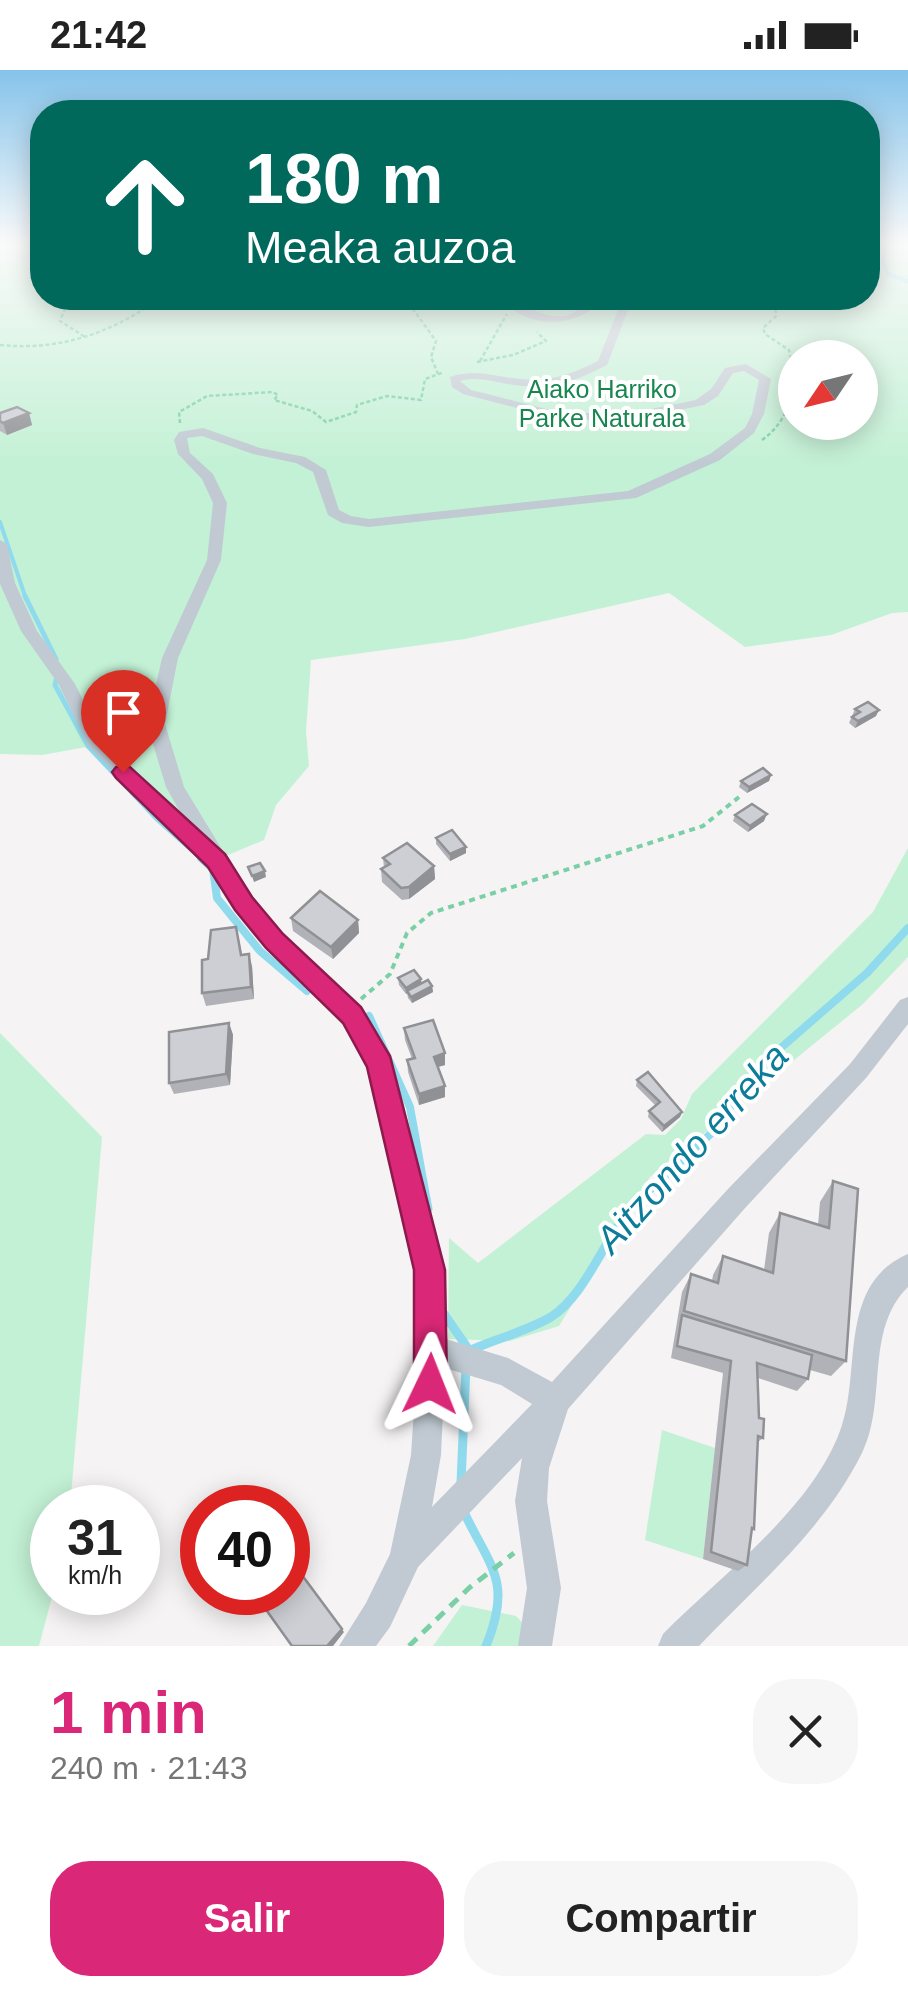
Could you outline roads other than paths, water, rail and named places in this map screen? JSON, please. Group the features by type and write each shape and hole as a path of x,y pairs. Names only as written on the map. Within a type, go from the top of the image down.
{"street":[{"path":"356,1646 378,1615 406,1556 447,1352 380,1064 352,1015 274,941 244,904 175,787 156,724 170,658 214,560 220,504 208,477 184,454 180,440 184,435 203,432 257,451 300,460 319,470 332,512 347,520 368,523 631,495 716,457 750,430 758,414 765,379 746,367 729,370 710,397 693,404 622,419 581,421 552,417 467,392 454,379 471,374 546,385 588,372 603,363 621,317"},
{"path":"0,544 7,584 29,631 60,676 97,745 149,800 216,860"},
{"path":"406,1556 555,1401 858,1070 908,1007"},
{"path":"675,1646 776,1550 823,1494 854,1436 865,1398 869,1326 882,1296 908,1268"},
{"path":"447,1352 508,1374 555,1401"},
{"path":"534,1646 544,1588 531,1501 534,1468 555,1401"}],"waterway":[{"path":"0,522 26,599"},
{"path":"25,596 56,659"},
{"path":"57,676 55,685 88,746 158,820 203,860"},
{"path":"201,858 213,869 217,898 260,951 307,991"},
{"name":"Aitzondo erreka","path":"639,1201 717,1128 753,1072 867,973 908,928"},
{"path":"369,1016 410,1107 427,1202"},
{"path":"426,1199 428,1209"},
{"name":"Aitzondo erreka","path":"471,1350 542,1322 564,1306 639,1201"},
{"path":"442,1311 469,1350"},
{"path":"461,1483 466,1366"},
{"path":"463,1510 489,1561 498,1589 498,1605 486,1646"}],"park label":[{"name":"Aiako Harriko Parke Naturala","path":"602,404"}]}
